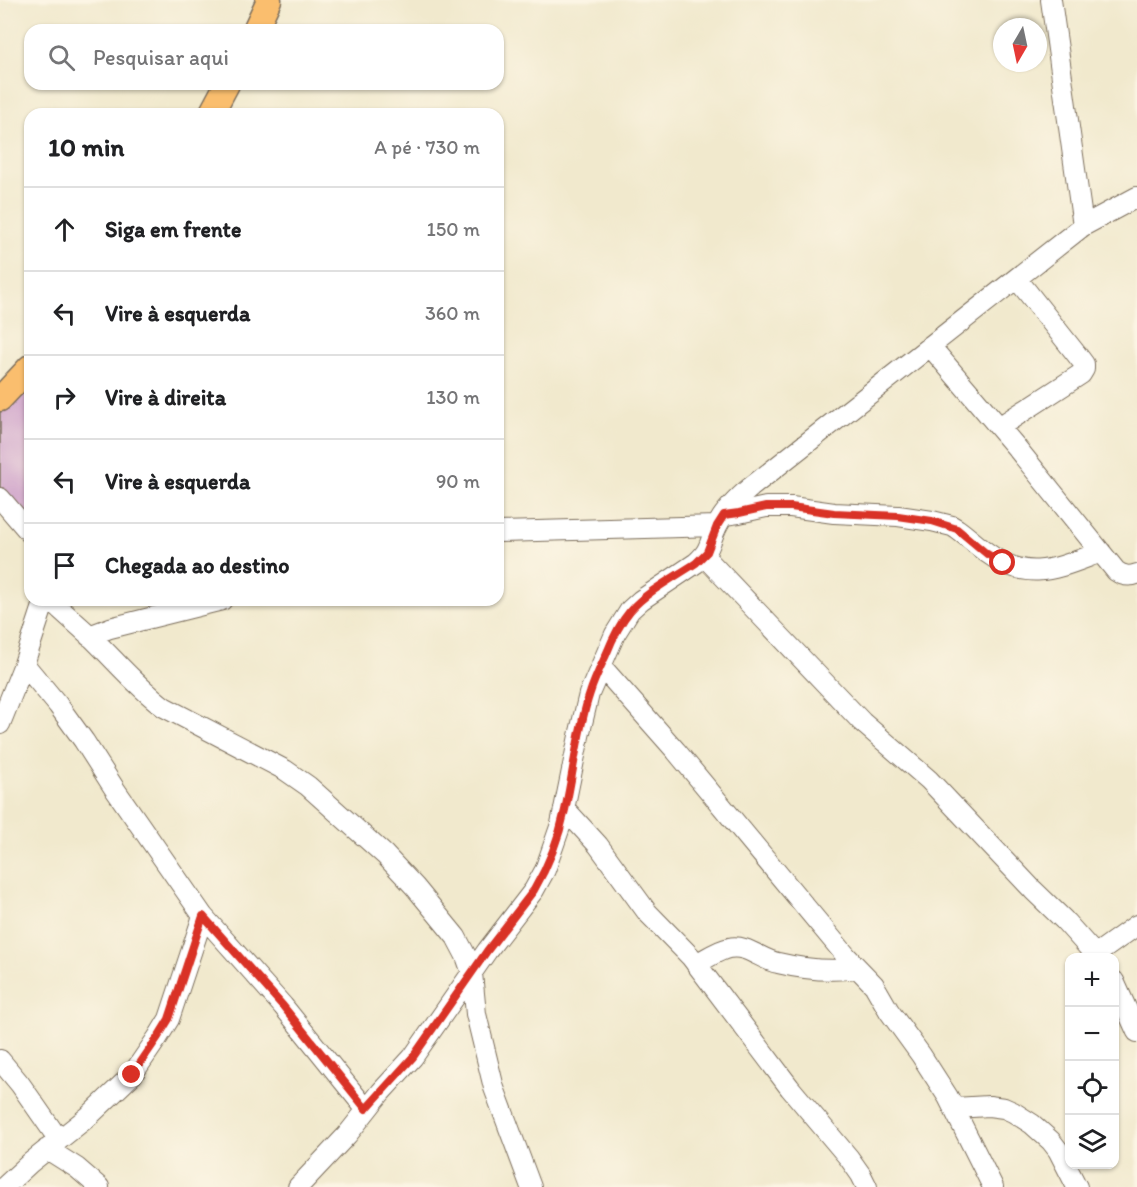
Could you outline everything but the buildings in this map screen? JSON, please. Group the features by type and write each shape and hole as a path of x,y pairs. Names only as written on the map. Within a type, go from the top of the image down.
{"main road":[{"path":"258,24 269,0"},
{"path":"215,108 226,90"},
{"path":"0,399 24,373"}],"street":[{"path":"1050,0 1083,226"},
{"path":"224,108 229,90"},
{"path":"298,1187 347,1135 366,1109 413,1057 534,890 558,835 566,809 589,694 615,634 630,610 704,556 720,520 751,487 1083,226 1137,197"},
{"path":"999,427 1066,385 1082,374 1084,369 1084,364 1017,279"},
{"path":"930,346 1116,571 1130,576 1137,574"},
{"path":"0,498 24,526"},
{"path":"504,532 720,520 766,507 791,507 932,521 957,529 987,554 1021,570 1044,571 1101,552"},
{"path":"704,556 862,722 929,780 1093,953"},
{"path":"0,724 24,664 43,606"},
{"path":"56,606 164,707 285,770 308,786 385,855 456,937 472,973 476,1014 494,1088 531,1187"},
{"path":"89,636 110,628 198,606"},
{"path":"24,664 84,741 203,916 283,1006 366,1109"},
{"path":"601,666 676,751 857,968 874,985 954,1108 993,1187"},
{"path":"566,809 598,845 647,912 696,964 790,1088 849,1158 867,1187"},
{"path":"4,1187 89,1116 132,1075 169,1019 203,916"},
{"path":"1100,953 1137,925"},
{"path":"696,964 728,948 737,947 778,963 835,971 857,968"},
{"path":"1119,992 1137,1032"},
{"path":"0,1060 20,1084 53,1145 99,1187"},
{"path":"954,1108 989,1106 1004,1108 1032,1124 1058,1149 1077,1187"}],"route":[{"path":"132,1075 169,1019 203,916 283,1006 366,1109 413,1057 487,951 534,890 545,870 566,809 589,694 622,621 641,600 704,556 724,515 766,507 791,507 850,515 879,514 932,521 952,526 987,554 1003,563"}]}
